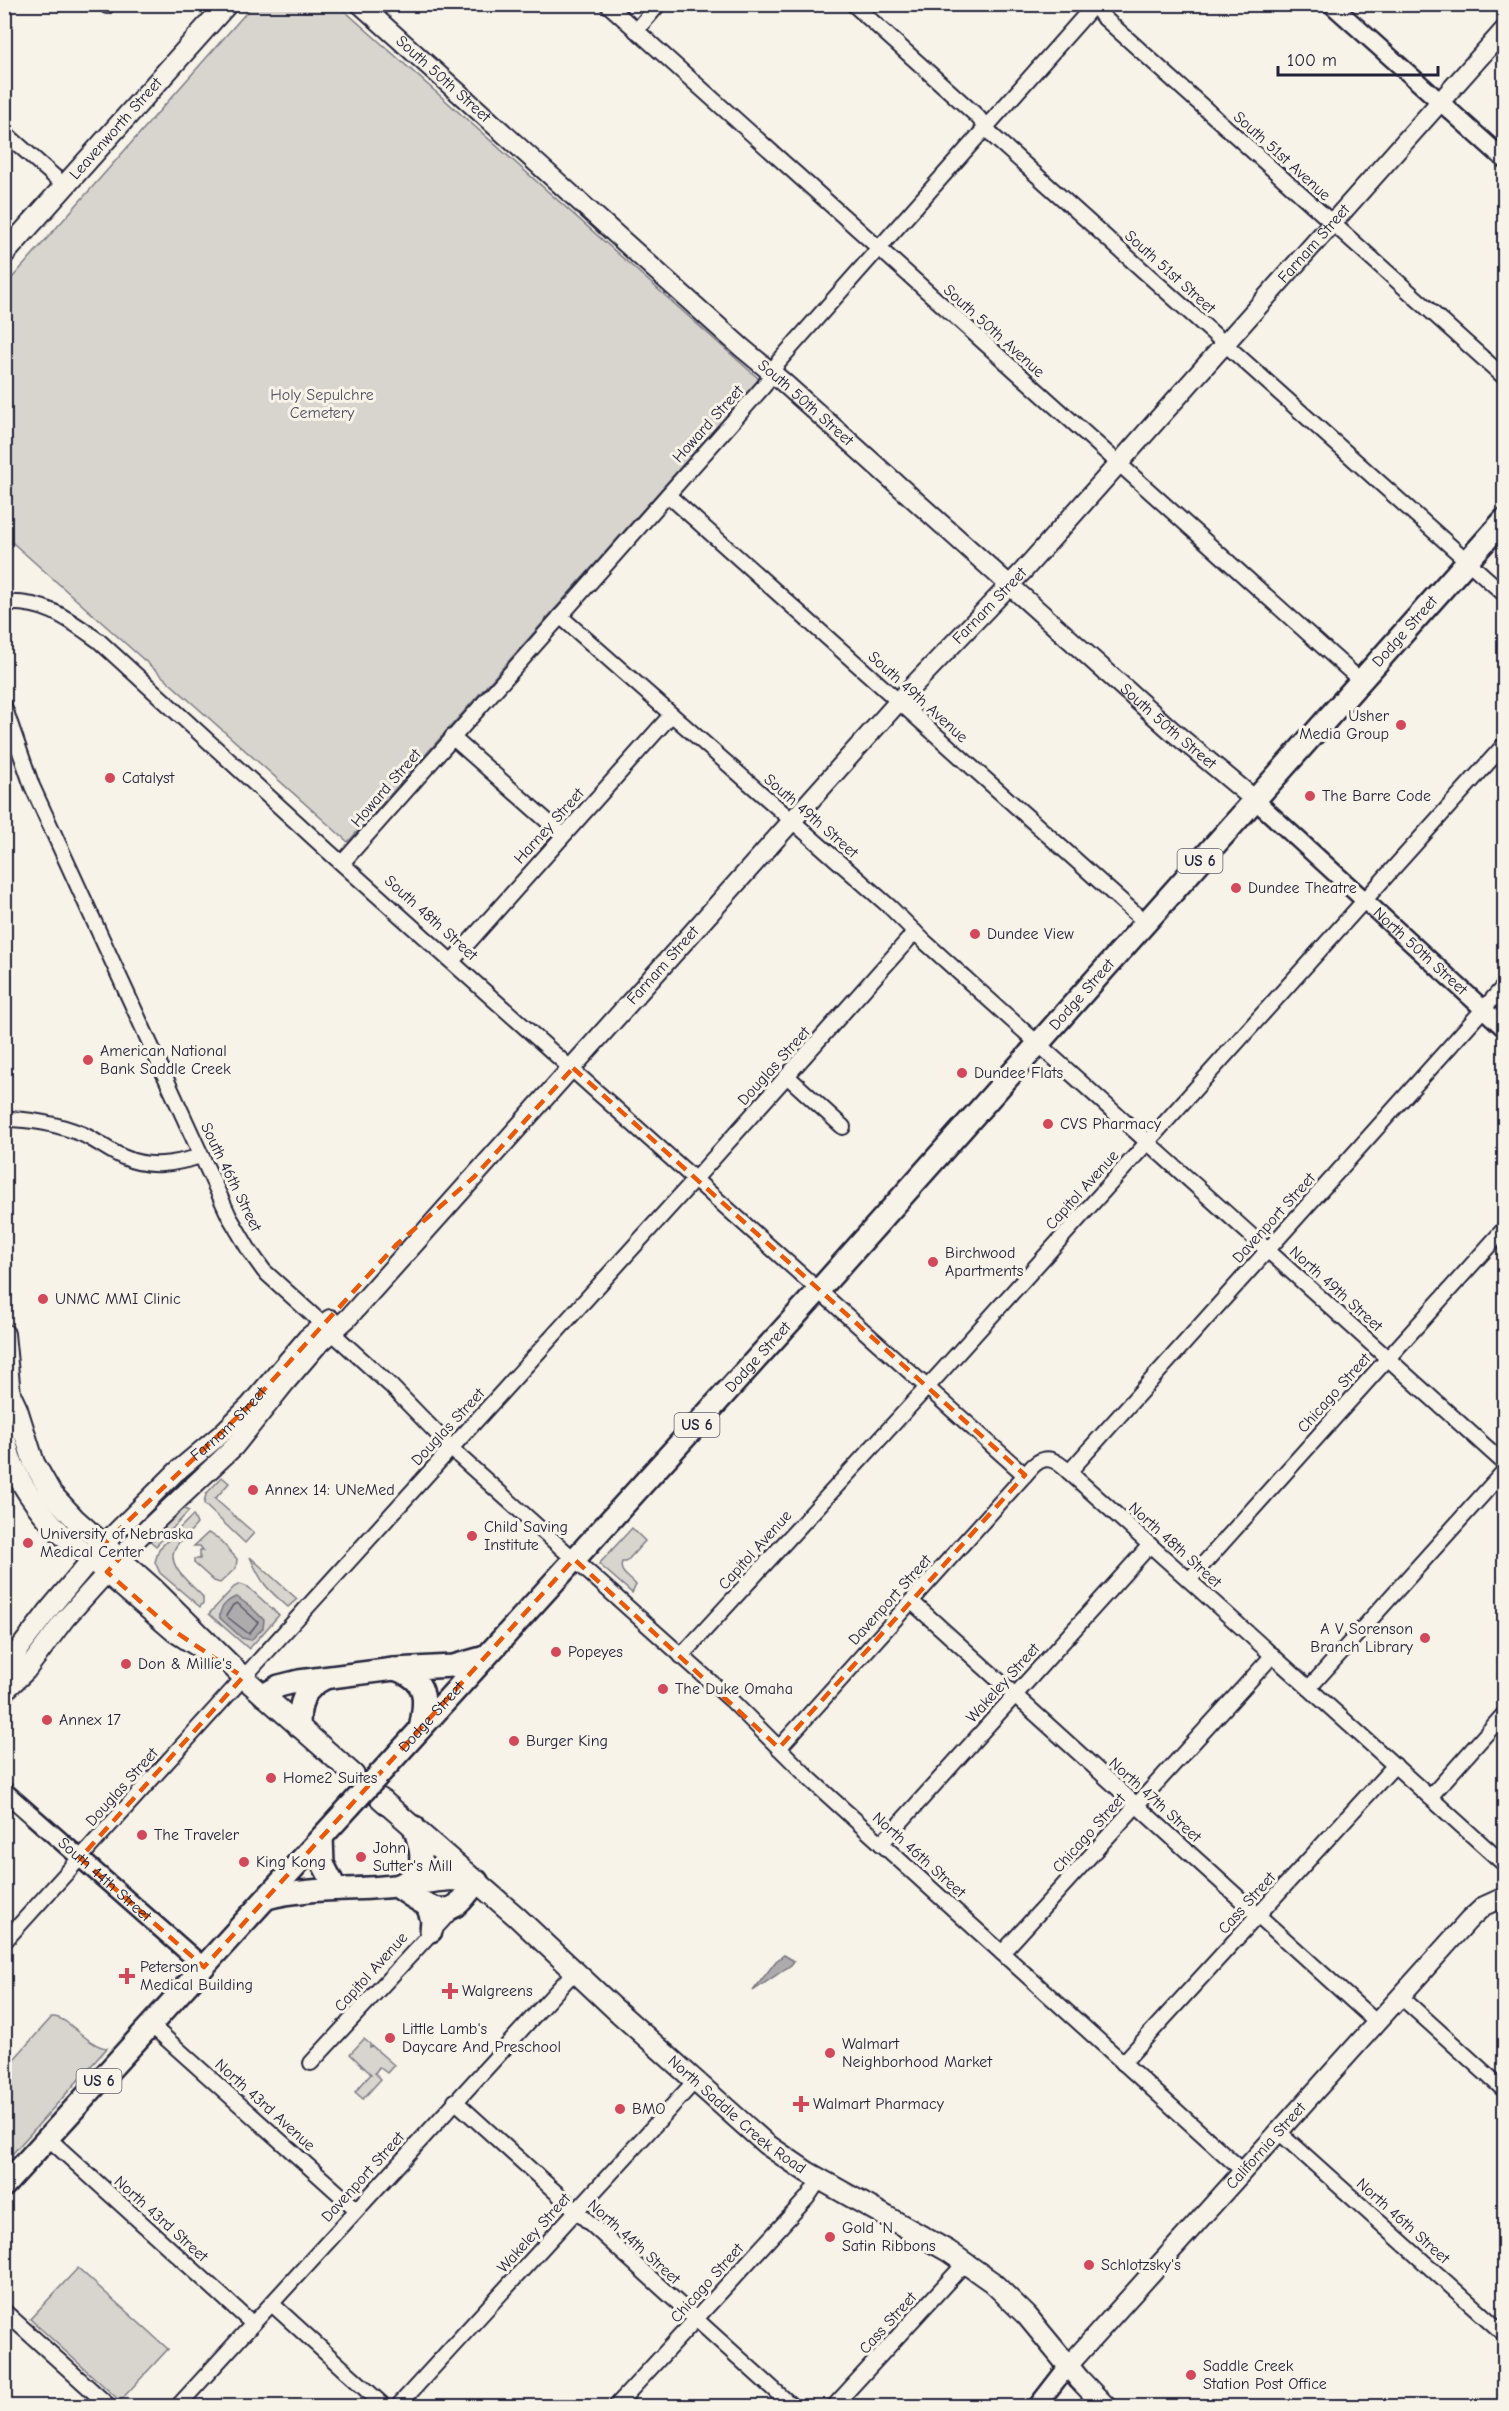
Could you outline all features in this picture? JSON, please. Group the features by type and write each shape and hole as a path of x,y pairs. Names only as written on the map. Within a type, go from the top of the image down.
{"highway":[{"name":"Dodge Street","path":"4,2186 819,1290 1504,520"},
{"path":"264,1695 279,1686 328,1677 394,1669 453,1666 485,1657"},
{"path":"394,1669 412,1677 423,1692 425,1704 420,1729"},
{"path":"298,1726 299,1707 303,1697 313,1685 328,1677"},
{"path":"396,1886 411,1879 420,1865 421,1850 414,1827"},
{"path":"322,1837 323,1864 336,1889"},
{"path":"267,1898 298,1891 396,1886 455,1879 477,1881"},
{"path":"396,1886 427,1905 441,1909 456,1906 477,1881"},
{"path":"427,1905 432,1920 430,1931"}],"main road":[{"name":"Leavenworth Street","path":"4,254 227,4"},
{"name":"South 50th Street","path":"360,4 1172,730 1255,800"},
{"name":"Farnam Street","path":"4,1690 19,1649 98,1552 176,1472 220,1435 250,1405 307,1338 348,1317 898,702 1010,585 1118,465 1504,30"},
{"name":"Farnam Street","path":"4,1690 26,1671 65,1619 165,1510 235,1446 327,1329"},
{"path":"4,1334 10,1394 4,1419"},
{"path":"10,1394 34,1463 51,1493 98,1552"},
{"path":"4,1429 9,1454 27,1492 59,1532 98,1552 114,1565 174,1630 243,1677 354,1775"},
{"name":"North Saddle Creek Road","path":"381,1799 477,1881 765,2144 820,2179 966,2262 1012,2300 1105,2406"},
{"name":"California Street","path":"1068,2366 1469,1920 1497,1900 1504,1880"}],"street":[{"name":"South 50th Avenue","path":"607,4 1361,681"},
{"path":"636,31 660,4"},
{"name":"South 51st Street","path":"853,4 977,116 994,137 1504,594"},
{"path":"1331,4 1504,159"},
{"name":"Howard Street","path":"343,862 764,386 779,361 1094,5"},
{"name":"South 51st Avenue","path":"1094,5 1102,16 1504,377"},
{"path":"4,132 65,186"},
{"name":"South 49th Avenue","path":"668,495 1146,923"},
{"name":"South 48th Street","path":"4,603 23,602 59,613 99,642 819,1290"},
{"name":"South 49th Street","path":"560,616 1039,1044"},
{"name":"South 46th Street","path":"4,706 32,786 229,1216 249,1250 264,1271 390,1385 451,1448 574,1560"},
{"name":"Harney Street","path":"453,960 671,715"},
{"path":"452,737 563,835"},
{"name":"Capitol Avenue","path":"681,1656 1504,745"},
{"name":"North 50th Street","path":"1255,800 1504,1028"},
{"name":"Douglas Street","path":"4,1942 696,1178 915,932"},
{"name":"Davenport Street","path":"1069,1472 1504,986"},
{"name":"North 49th Street","path":"1039,1044 1504,1463"},
{"path":"787,1076 843,1127"},
{"path":"4,1119 45,1122 83,1135 124,1158 142,1163 163,1165 201,1156"},
{"name":"Chicago Street","path":"1189,1580 1504,1228"},
{"path":"819,1290 1025,1475"},
{"name":"North 48th Street","path":"1025,1475 1038,1461 1045,1459 1055,1461 1069,1472 1504,1864"},
{"path":"1309,1688 1504,1470"},
{"name":"Davenport Street","path":"779,1748 1025,1475"},
{"name":"Wakeley Street","path":"881,1844 1150,1545"},
{"name":"North 46th Street","path":"574,1560 759,1726 803,1772 881,1844 1244,2172"},
{"name":"North 47th Street","path":"911,1601 1377,2023"},
{"name":"Chicago Street","path":"1002,1953 1273,1655"},
{"path":"1430,1797 1504,1713"},
{"name":"Cass Street","path":"1123,2063 1395,1765"},
{"name":"South 44th Street","path":"4,1791 204,1967"},
{"name":"Capitol Avenue","path":"311,2063 430,1931 445,1920 456,1906"},
{"name":"Davenport Street","path":"178,2406 575,1971"},
{"path":"1401,1996 1504,2090"},
{"name":"North 43rd Avenue","path":"151,2025 356,2209"},
{"name":"Wakeley Street","path":"398,2406 695,2081"},
{"name":"North 44th Street","path":"455,2101 792,2406"},
{"name":"North 46th Street","path":"1279,2132 1504,2334"},
{"name":"North 43rd Street","path":"48,2138 253,2324"},
{"name":"Chicago Street","path":"616,2406 807,2198 820,2179"},
{"name":"Cass Street","path":"834,2406 966,2262"},
{"path":"272,2304 384,2406"},
{"path":"4,2311 109,2406"},
{"name":"California Street","path":"1037,2406 1068,2366"}],"highlighted area":[{"path":"573,1068 1025,1475 779,1748 574,1559 204,1967 80,1858 243,1677 174,1631 107,1572 120,1558 104,1544 250,1405 396,1245 474,1177"}],"green space":[{"name":"Holy Sepulchre Cemetery","path":"253,5 338,5 759,379 348,842 5,536 5,286"},
{"path":"222,1477 229,1483 215,1499 254,1533 245,1543 204,1504 206,1494"},
{"path":"182,1508 189,1511 156,1546 148,1539"},
{"path":"193,1515 197,1524 177,1545 173,1552 173,1560 181,1574 203,1597 200,1607 160,1573 155,1562 159,1549"},
{"path":"632,1528 645,1541 626,1562 622,1562 621,1566 623,1572 636,1585 632,1593 599,1564"},
{"path":"208,1533 218,1538 237,1559 236,1568 220,1583 214,1581 194,1563 194,1559 200,1559 200,1550 203,1550 200,1546 194,1546"},
{"path":"250,1557 297,1599 288,1607 281,1601 261,1580"},
{"path":"240,1584 248,1587 279,1615 249,1649 209,1614 234,1587"},
{"path":"52,2017 65,2021 92,2042 107,2048 5,2162 5,2069"},
{"path":"364,2039 370,2047 372,2046 394,2065 387,2073 379,2067 375,2073 381,2079 363,2099 355,2092 371,2074 350,2054"},
{"path":"78,2268 168,2349 120,2401 30,2319"}],"water":[{"path":"237,1597 264,1620 263,1628 251,1640 242,1638 220,1618 224,1605"},
{"path":"784,1955 794,1961 791,1965 753,1991 776,1961"}],"place":[{"name":"Usher Media Group","path":"1401,725"},
{"name":"Catalyst","path":"110,778"},
{"name":"The Barre Code","path":"1310,796"},
{"name":"Dundee Theatre","path":"1236,888"},
{"name":"Dundee View","path":"975,934"},
{"name":"American National Bank Saddle Creek","path":"88,1060"},
{"name":"Dundee Flats","path":"962,1073"},
{"name":"CVS Pharmacy","path":"1048,1124"},
{"name":"Birchwood Apartments","path":"933,1262"},
{"name":"UNMC MMI Clinic","path":"43,1299"},
{"name":"Annex 14: UNeMed","path":"253,1490"},
{"name":"Child Saving Institute","path":"472,1536"},
{"name":"University of Nebraska Medical Center","path":"28,1543"},
{"name":"A V Sorenson Branch Library","path":"1425,1638"},
{"name":"Popeyes","path":"556,1652"},
{"name":"Don & Millie's","path":"126,1664"},
{"name":"The Duke Omaha","path":"663,1689"},
{"name":"Annex 17","path":"47,1720"},
{"name":"Burger King","path":"514,1741"},
{"name":"Home2 Suites","path":"271,1778"},
{"name":"The Traveler","path":"142,1835"},
{"name":"John Sutter's Mill","path":"361,1857"},
{"name":"King Kong","path":"244,1862"},
{"name":"Peterson Medical Building","path":"127,1976"},
{"name":"Walgreens","path":"450,1991"},
{"name":"Little Lamb's Daycare And Preschool","path":"390,2038"},
{"name":"Walmart Neighborhood Market","path":"830,2053"},
{"name":"Walmart Pharmacy","path":"801,2104"},
{"name":"BMO","path":"620,2109"},
{"name":"Gold 'N Satin Ribbons","path":"830,2237"},
{"name":"Schlotzsky's","path":"1089,2265"},
{"name":"Saddle Creek Station Post Office","path":"1191,2375"}]}
